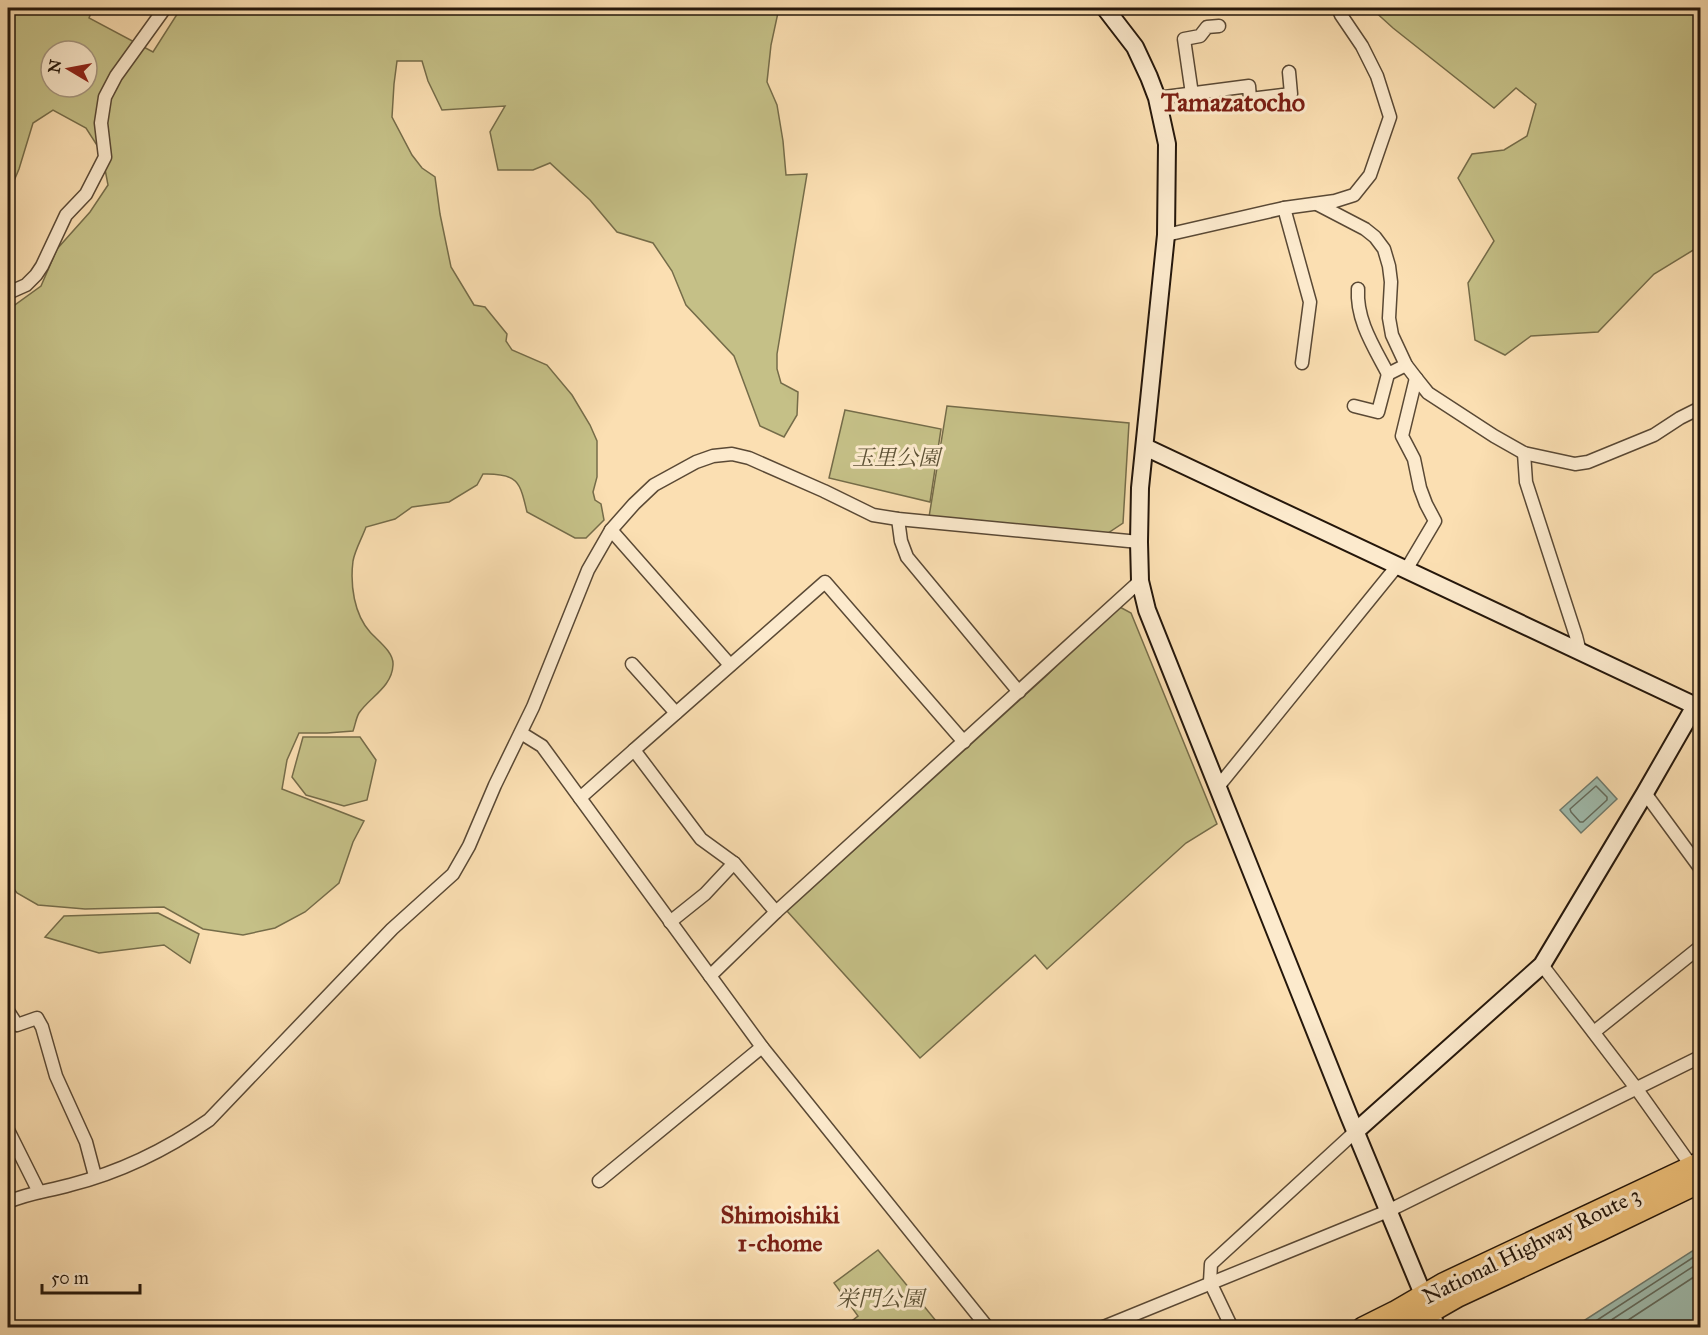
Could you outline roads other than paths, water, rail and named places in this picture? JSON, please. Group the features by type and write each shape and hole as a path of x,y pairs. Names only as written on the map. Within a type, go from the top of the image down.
{"highway":[{"name":"National Highway Route 3","path":"1402,1328 1458,1296 1600,1230 1698,1173"},
{"name":"National Highway Route 3","path":"1363,1328 1431,1312"}],"street":[{"path":"8,293 26,285 36,275 66,215 86,194 105,158 101,123 105,97 116,76 165,8"},
{"path":"1108,8 1135,47 1157,98 1167,144 1166,235 1140,488 1140,581 1147,610 1388,1211 1431,1312"},
{"path":"1166,235 1284,208 1317,204 1354,195 1370,175 1390,117 1377,76 1362,46 1338,8"},
{"path":"1192,94 1184,39 1200,36 1207,27 1219,26"},
{"path":"1157,98 1249,87 1250,99 1292,94 1289,72"},
{"path":"1317,204 1365,229 1384,249 1391,282 1389,318 1392,335 1406,365 1428,393 1524,453 1575,464 1588,462 1654,435 1701,408"},
{"path":"1284,208 1310,302 1302,363"},
{"path":"1354,406 1378,412 1388,374 1365,330 1357,301 1358,289"},
{"path":"1388,374 1406,365"},
{"path":"1217,788 1402,568 1436,521 1426,504 1414,459 1402,436 1416,378"},
{"path":"1145,447 1698,707 1542,965 1211,1264 1210,1282 1232,1328"},
{"path":"1524,453 1526,482 1580,652"},
{"path":"8,1202 71,1185 140,1161 183,1138 208,1120 392,929 453,874 469,846 495,785 533,707 588,570 611,530 654,485 696,462 713,456 732,454 749,458 873,515 1139,542"},
{"path":"898,519 901,541 907,557 1019,692"},
{"path":"611,530 730,666"},
{"path":"710,976 776,912 1140,581"},
{"path":"580,798 825,582 964,742"},
{"path":"632,664 676,713"},
{"path":"521,733 542,746 762,1047 988,1328"},
{"path":"634,750 701,839 735,863 776,912"},
{"path":"1645,793 1701,868"},
{"path":"670,922 705,894 735,863"},
{"path":"1594,1032 1701,947"},
{"path":"1542,965 1698,1173"},
{"path":"8,1011 17,1025 37,1018 42,1027 56,1076 86,1142 95,1176"},
{"path":"599,1181 762,1047"},
{"path":"1101,1328 1388,1211 1701,1057"},
{"path":"8,1130 39,1192"}],"water":[{"path":"1597,777 1617,799 1581,833 1560,810"},
{"path":"1700,1246 1700,1318 1685,1327 1574,1327"}],"district":[{"name":"Tamazatocho","path":"1233,102"},
{"name":"Shimoishiki 1-chome","path":"780,1229"}],"park label":[{"name":"玉里公園","path":"896,457"},
{"name":"栄門公園","path":"880,1298"}]}
